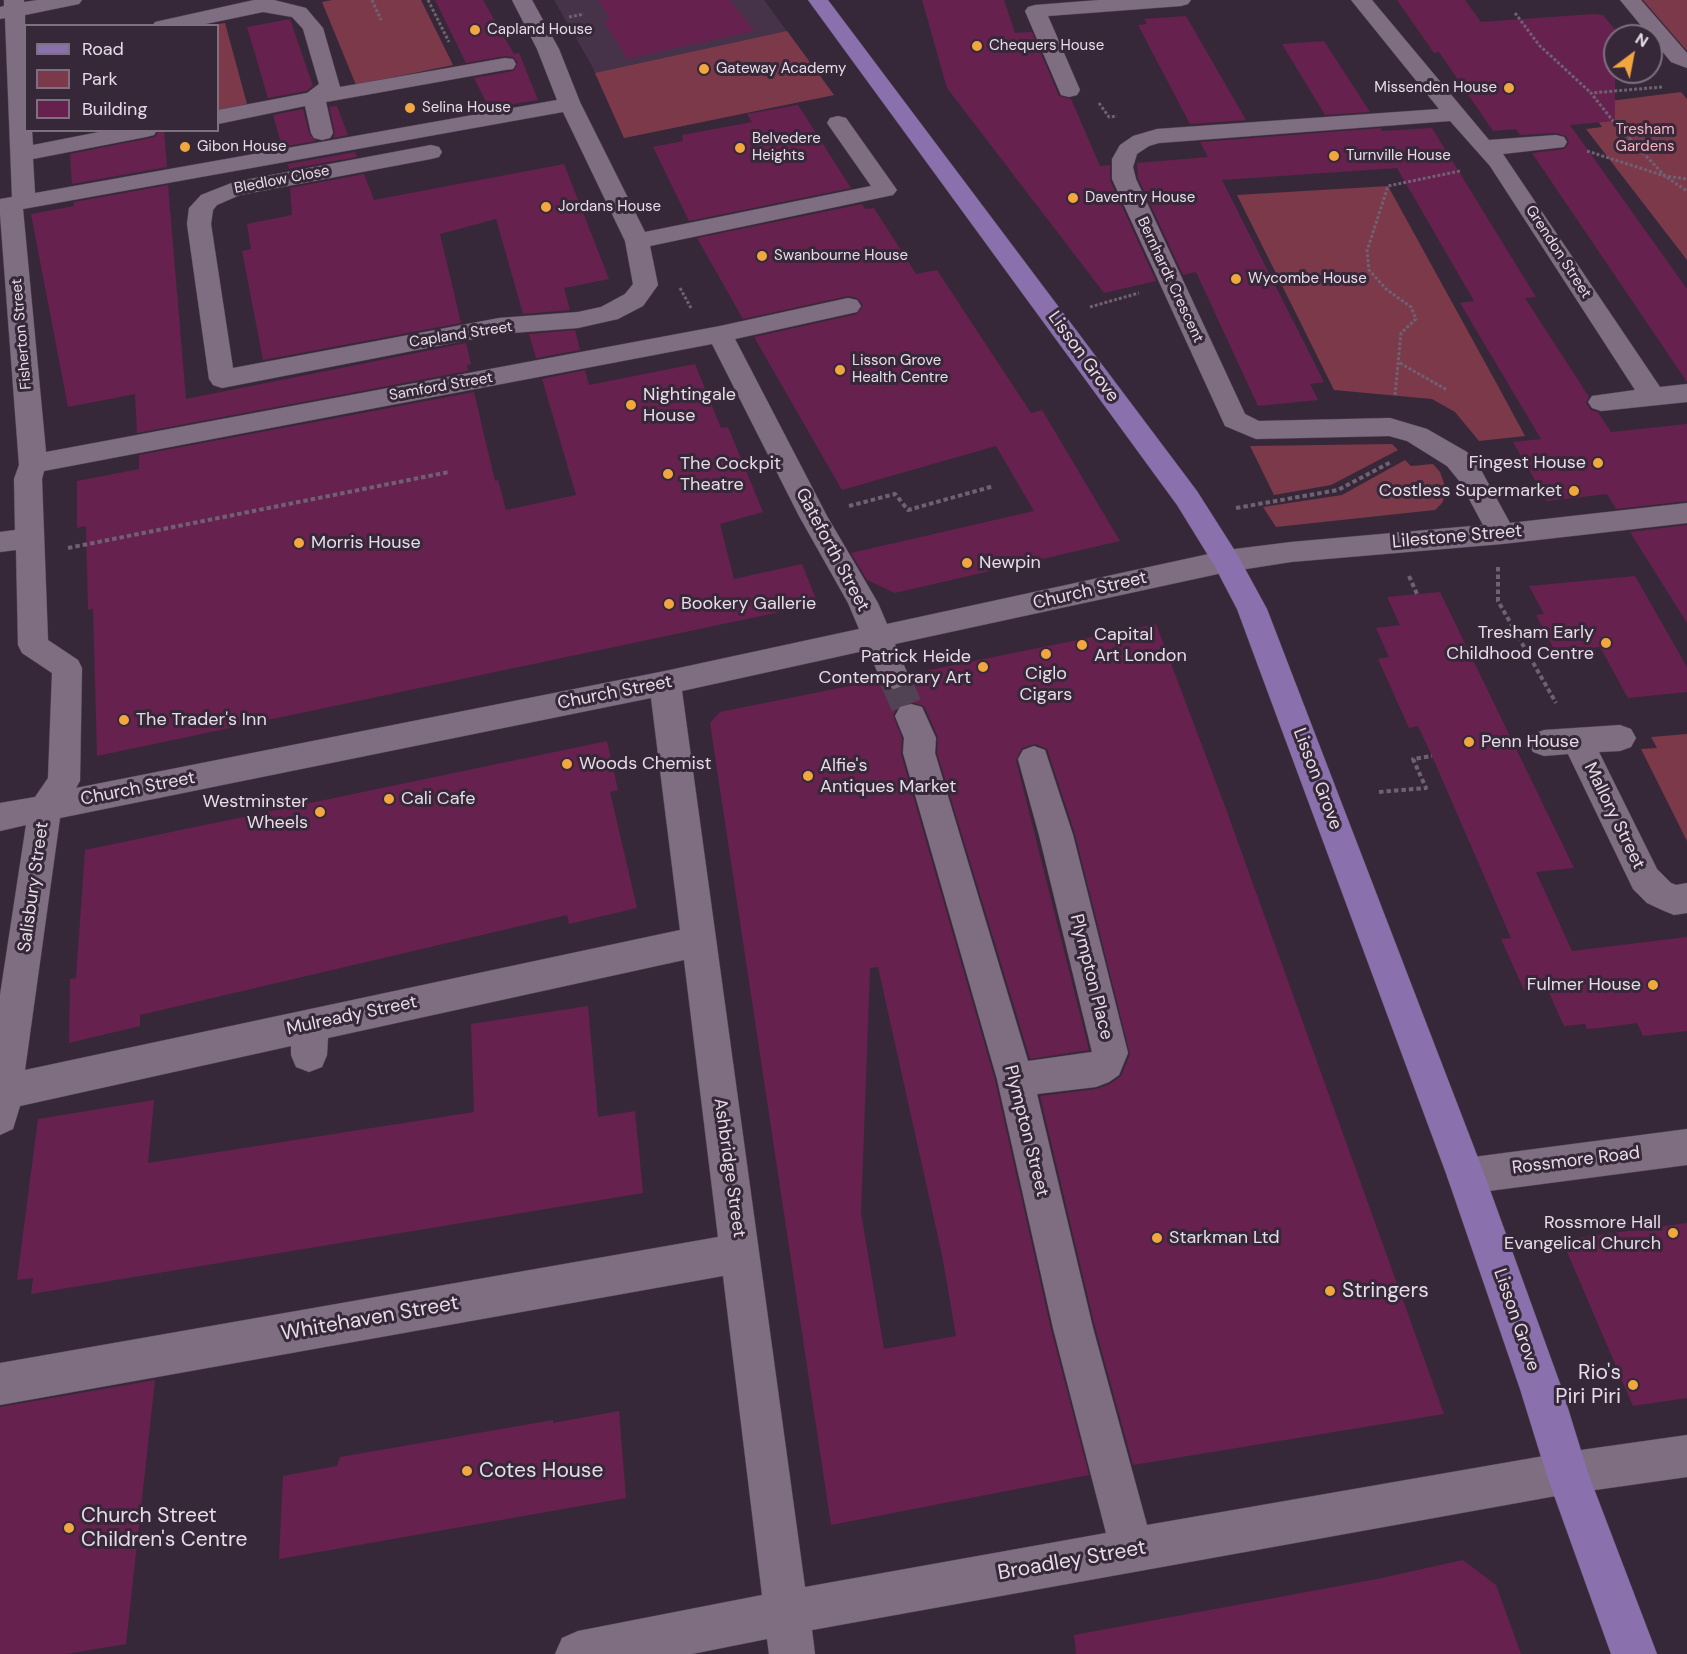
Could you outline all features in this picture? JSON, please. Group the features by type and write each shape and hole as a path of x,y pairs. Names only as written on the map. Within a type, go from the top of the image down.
{"main road":[{"name":"Lisson Grove","path":"818,0 1187,498 1227,561 1261,631 1466,1176 1541,1389 1567,1473 1634,1654"}],"street":[{"path":"9,8 72,0"},
{"path":"171,24 263,3 293,0"},
{"name":"Capland Street","path":"222,379 500,326 578,320 609,313 634,300 646,285 637,241 569,102 548,49 522,0"},
{"path":"1069,90 1035,11 1181,0"},
{"name":"Grendon Street","path":"1361,0 1481,145 1499,162 1653,396"},
{"path":"1630,0 1679,57 1687,62"},
{"path":"263,3 299,12 313,28 330,86 314,98"},
{"name":"Fisherton Street","path":"9,8 21,53 22,154 12,204 33,465"},
{"path":"219,117 505,64"},
{"path":"314,98 322,133"},
{"path":"12,204 557,107"},
{"name":"Bernhardt Crescent","path":"1456,114 1179,132 1157,136 1141,141 1128,150 1123,159 1124,179 1234,420 1256,430 1390,427 1416,435 1457,459 1471,477 1502,534"},
{"path":"637,241 885,190 838,123"},
{"path":"22,154 136,132"},
{"path":"1481,145 1490,148 1556,142"},
{"name":"Bledlow Close","path":"222,379 199,224 201,208 208,200 234,189 431,152"},
{"name":"Samford Street","path":"33,465 60,458 720,334 848,306"},
{"name":"Gateforth Street","path":"720,334 813,516 863,603 878,638"},
{"path":"1601,402 1687,393"},
{"name":"Salisbury Street","path":"2,1105 45,808 64,781 67,668 33,645 28,479 33,465"},
{"name":"Lilestone Street","path":"1227,561 1291,552 1502,534 1687,513"},
{"path":"0,542 30,548"},
{"name":"Church Street","path":"0,817 665,683 1227,561"},
{"path":"878,638 894,677"},
{"name":"Ashbridge Street","path":"665,683 790,1633"},
{"name":"Plympton Street","path":"911,716 920,738 919,753 1015,1079 1074,1328 1132,1550"},
{"name":"Mallory Street","path":"1544,743 1620,738"},
{"name":"Mallory Street","path":"1578,741 1645,879 1659,893 1674,900 1687,898"},
{"name":"Plympton Place","path":"1015,1079 1096,1070 1106,1063 1110,1053 1056,835 1034,759"},
{"name":"Mulready Street","path":"2,1105 310,1040 699,941"},
{"name":"Rossmore Road","path":"1466,1176 1687,1147"},
{"name":"Whitehaven Street","path":"0,1384 740,1253"},
{"name":"Broadley Street","path":"578,1654 790,1633 1132,1550 1567,1473 1687,1456"}],"path":[{"path":"372,0 381,20"},
{"path":"428,0 464,71"},
{"path":"1515,13 1539,45 1575,76 1613,121 1665,176 1687,191"},
{"path":"1591,93 1666,86"},
{"path":"1069,90 1089,88 1109,117 1121,116"},
{"path":"1556,142 1665,176 1687,179"},
{"path":"1402,401 1395,396 1400,363 1401,333 1416,320 1411,307 1386,289 1369,270 1367,251 1388,186 1499,162"},
{"path":"1090,306 1172,284"},
{"path":"1400,363 1447,390"},
{"path":"1235,508 1338,490 1396,460"},
{"path":"30,548 74,546 449,472"},
{"path":"813,516 896,494 908,510 994,486"},
{"path":"1502,534 1497,549 1498,601 1578,741"},
{"path":"1379,792 1426,788 1413,759 1432,756"}],"shaded area":[{"name":"Gateway Academy","path":"554,0 764,0 834,95 624,138 592,66"}],"green space":[{"path":"421,0 453,65 356,85 322,2"},
{"path":"1643,0 1687,0 1687,51"},
{"path":"225,23 247,104 219,110 219,24"},
{"path":"787,31 834,95 624,138 595,73"},
{"name":"Tresham Gardens","path":"1681,92 1687,99 1687,260 1586,129 1602,127 1586,104"},
{"path":"1388,186 1525,436 1479,441 1455,412 1432,399 1334,390 1237,195"},
{"path":"1392,444 1398,450 1331,485 1274,495 1250,446"},
{"path":"1405,460 1411,466 1433,464 1440,472 1447,492 1442,503 1435,510 1276,527 1263,507 1342,495"},
{"path":"1687,734 1687,841 1641,749 1657,748 1651,737"}],"building":[{"path":"435,0 483,0 514,54 519,53 538,100 489,108 474,78 513,71 518,63 513,57 505,56 466,63"},
{"path":"598,0 730,0 754,31 627,59 603,20 610,19"},
{"path":"922,0 1004,0 1015,33 1032,32 1059,96 1071,99 1100,166 1110,165 1110,180 1156,281 1104,293 947,88"},
{"path":"1397,0 1465,0 1481,22 1593,14 1603,15 1610,24 1603,24 1603,84 1615,84 1615,121 1570,125 1687,289 1687,382 1532,153 1564,149 1569,143 1566,136 1556,133 1520,135 1516,129 1493,131 1439,52 1434,53"},
{"path":"1186,16 1246,120 1190,124 1138,25 1147,24 1144,19"},
{"path":"290,19 313,86 306,91 268,98 247,27"},
{"path":"1324,41 1370,112 1325,115 1282,44"},
{"name":"Belvedere Heights","path":"798,105 851,188 689,221 653,147 683,141 682,135 752,122 747,114"},
{"path":"337,106 348,135 333,138 335,133 329,107"},
{"path":"303,109 309,133 316,141 287,146 287,142 281,143 273,115"},
{"path":"1381,128 1382,131 1432,128 1536,297 1525,298 1589,397 1586,403 1591,410 1598,412 1611,432 1687,424 1687,501 1616,509 1607,494 1547,501 1513,442 1541,439 1460,303 1474,301 1397,168 1222,180 1324,382 1310,384 1318,400 1258,406 1196,272 1183,275 1138,178 1137,163 1208,157 1200,142"},
{"path":"158,132 164,132 167,167 72,184 70,154 155,137"},
{"path":"355,152 357,157 289,169 288,164"},
{"path":"564,164 609,279 564,288 570,310 523,314 496,219 440,234 461,323 263,360 242,251 251,249 247,224 292,215 290,188 364,174 374,200"},
{"path":"168,185 186,399 466,343 471,364 467,365 468,371 137,433 135,394 68,407 31,214 74,206 74,202"},
{"path":"862,204 865,209 874,208 916,274 937,270 1031,413 1042,410 1120,541 895,593 867,580 851,553 1034,511 996,446 842,490 754,337 857,314 863,305 857,298 848,296 743,319 697,238"},
{"path":"575,330 580,350 536,358 529,334"},
{"path":"695,364 721,428 728,427 763,512 720,524 734,579 802,564 818,604 97,756 93,609 88,610 86,526 77,528 77,481 139,469 139,455 474,392 495,481 498,480 506,510 576,495 542,379 585,370 589,385"},
{"path":"1687,525 1687,623 1630,532"},
{"name":"Tresham Early Childhood Centre","path":"1635,576 1687,667 1687,692 1628,698 1600,647 1555,651 1536,615 1544,614 1529,586"},
{"name":"Penn House","path":"1440,592 1574,868 1536,872 1572,951 1687,937 1687,1031 1643,1036 1637,1023 1587,1029 1585,1024 1564,1026 1546,986 1524,990 1501,939 1511,938 1432,756 1418,726 1409,728 1378,659 1389,657 1376,628 1400,625 1387,597"},
{"path":"1156,624 1226,809 1444,1414 1133,1465 1095,1327 1040,1096 1096,1089 1110,1084 1121,1076 1130,1054 1075,834 1047,749 1035,744 1022,748 1016,760 1089,1050 1030,1059 937,753 938,737 924,706 910,702 899,705 893,715 902,738 901,754 995,1080 1051,1329 1089,1475 831,1525 710,723 720,712 879,680 882,687 895,691 907,686 911,678 910,674","holes":["878,967 942,1255 956,1336 884,1349 861,1213 870,968"]},
{"path":"607,741 618,790 610,792 637,908 569,924 567,915 140,1015 140,1026 69,1043 70,979 76,978 85,850"},
{"path":"588,1006 598,1117 635,1111 643,1193 31,1294 33,1278 17,1280 38,1119 154,1100 148,1163 474,1112 471,1024"},
{"path":"1687,1223 1687,1398 1633,1406 1562,1240"},
{"name":"Church Street Children's Centre","path":"155,1380 126,1644 66,1654 0,1654 0,1407"},
{"name":"Cotes House","path":"619,1411 626,1498 279,1559 283,1476 337,1466 340,1457 553,1420 553,1423"},
{"path":"1463,1560 1496,1585 1521,1654 1076,1654 1074,1635 1377,1579"}],"tunnel":[{"path":"894,677 911,716"}],"place":[{"name":"Capland House","path":"475,30"},
{"name":"Chequers House","path":"977,46"},
{"name":"Gateway Academy","path":"704,69"},
{"name":"Missenden House","path":"1509,88"},
{"name":"Selina House","path":"410,108"},
{"name":"Gibon House","path":"185,147"},
{"name":"Belvedere Heights","path":"740,148"},
{"name":"Turnville House","path":"1334,156"},
{"name":"Daventry House","path":"1073,198"},
{"name":"Jordans House","path":"546,207"},
{"name":"Swanbourne House","path":"762,256"},
{"name":"Wycombe House","path":"1236,279"},
{"name":"Lisson Grove Health Centre","path":"840,370"},
{"name":"Nightingale House","path":"631,405"},
{"name":"Fingest House","path":"1598,463"},
{"name":"The Cockpit Theatre","path":"668,474"},
{"name":"Costless Supermarket","path":"1574,491"},
{"name":"Morris House","path":"299,543"},
{"name":"Newpin","path":"967,563"},
{"name":"Bookery Gallerie","path":"669,604"},
{"name":"Tresham Early Childhood Centre","path":"1606,643"},
{"name":"Capital Art London","path":"1082,645"},
{"name":"Ciglo Cigars","path":"1046,654"},
{"name":"Patrick Heide Contemporary Art","path":"983,667"},
{"name":"The Trader's Inn","path":"124,720"},
{"name":"Penn House","path":"1469,742"},
{"name":"Woods Chemist","path":"567,764"},
{"name":"Alfie's Antiques Market","path":"808,776"},
{"name":"Cali Cafe","path":"389,799"},
{"name":"Westminster Wheels","path":"320,812"},
{"name":"Fulmer House","path":"1653,985"},
{"name":"Rossmore Hall Evangelical Church","path":"1673,1233"},
{"name":"Starkman Ltd","path":"1157,1238"},
{"name":"Stringers","path":"1330,1291"},
{"name":"Rio's Piri Piri","path":"1633,1385"},
{"name":"Cotes House","path":"467,1471"},
{"name":"Church Street Children's Centre","path":"69,1528"}]}
